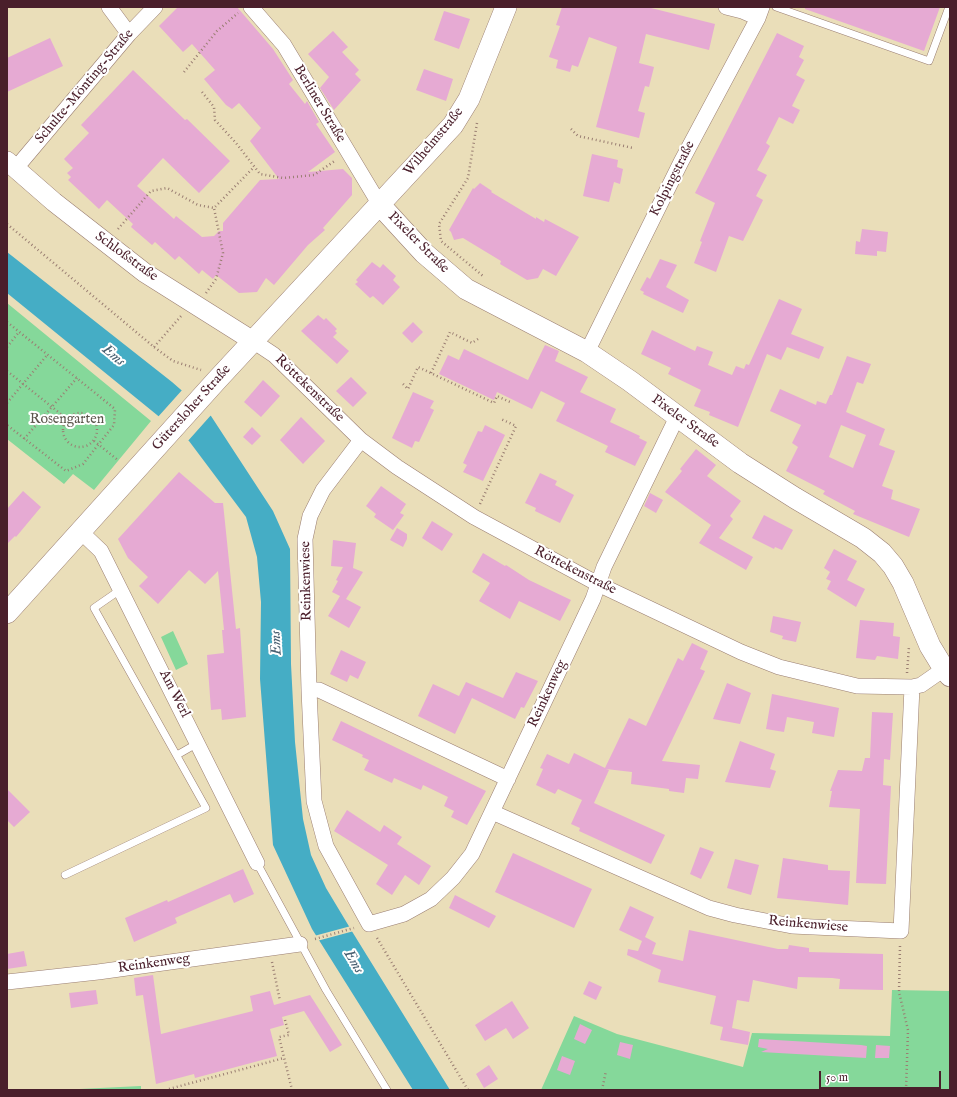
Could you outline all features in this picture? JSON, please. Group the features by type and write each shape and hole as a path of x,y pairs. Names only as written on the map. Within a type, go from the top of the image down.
{"main road":[{"name":"Wilhelmstraße","path":"380,205 453,125 461,112 482,68 506,7"},
{"name":"Gütersloher Straße","path":"7,613 253,341 380,205"},
{"name":"Pixeler Straße","path":"380,205 424,253 466,289 587,352 630,381 740,463 795,498 863,538 882,553 893,566 903,583 930,646 947,672"}],"street":[{"path":"109,7 129,34"},
{"name":"Schulte-Mönting-Straße","path":"11,164 155,7"},
{"path":"726,7 760,12"},
{"name":"Berliner Straße","path":"245,9 284,45 380,205"},
{"name":"Kolpingstraße","path":"587,352 681,162 760,12"},
{"name":"Schloßstraße","path":"11,164 106,243 145,272 253,341"},
{"name":"Röttekenstraße","path":"253,341 274,355 361,440 397,467 474,517 598,584 741,652 779,667 857,686 909,687 921,685 947,672"},
{"name":"Reinkenweg","path":"363,926 404,914 431,899 453,878 472,854 593,599 604,567 677,417"},
{"name":"Reinkenwiese","path":"361,440 323,490 310,516 306,539 309,690 314,801 326,846 363,926"},
{"name":"Am Werl","path":"81,532 101,551 199,743 257,863"},
{"path":"901,931 909,687"},
{"path":"309,690 320,690 508,779"},
{"name":"Reinkenwiese","path":"492,812 701,904 735,915 792,926 901,931"},
{"name":"Reinkenweg","path":"7,982 98,972 305,942"}],"lane":[{"path":"776,7 930,61 949,7"},
{"path":"65,875 206,808 94,608 120,590"},
{"path":"177,755 199,743"},
{"path":"257,863 305,942 326,990 387,1090"}],"path":[{"path":"184,72 216,31 245,9"},
{"path":"202,92 214,106 215,120 236,143 260,174 283,178 314,175 348,152"},
{"path":"479,116 475,130 468,178 439,224 441,240 487,279"},
{"path":"571,128 578,136 632,148"},
{"path":"214,208 254,167"},
{"path":"106,243 151,191 167,188 198,205 214,208"},
{"path":"154,346 195,304 216,279 223,253 214,208"},
{"path":"7,224 154,346 174,361 198,368 211,387"},
{"path":"7,322 115,409 114,425 83,464 66,471 7,425"},
{"path":"7,347 20,332"},
{"path":"431,373 450,332 472,343 478,339"},
{"path":"7,403 48,354"},
{"path":"403,384 408,388 418,367 494,403 497,396 510,402"},
{"path":"7,371 67,419"},
{"path":"24,439 77,378"},
{"path":"77,413 89,415 94,419 98,430 94,441 84,448 72,446 64,437 63,431 67,419 77,413"},
{"path":"474,517 516,426 501,419"},
{"path":"94,441 133,473"},
{"path":"909,644 909,687"},
{"path":"305,942 363,926 468,1090"},
{"path":"901,931 899,992 908,1030 906,1090"},
{"path":"269,948 280,1001"},
{"path":"285,1020 289,1035 279,1037 292,1090"},
{"path":"169,1089 284,1058"},
{"path":"602,1090 606,1071"}],"green space":[{"name":"Rosengarten","path":"7,303 151,421 94,490 73,474 64,484 7,439"},
{"path":"173,631 188,664 176,670 161,637"},
{"path":"892,990 950,991 950,1090 541,1090 574,1016 617,1034 743,1067 752,1033 890,1036"},
{"path":"141,1086 141,1090 59,1090"}],"water":[{"name":"Ems","path":"7,252 172,382 211,416 273,511 290,549 291,664 295,742 303,819 311,855 326,888 450,1090 413,1090 312,929 273,845 260,679 261,602 257,557 246,517 189,441 7,293"}],"pier":[{"path":"183,389 212,414 187,442 157,418"},
{"path":"351,926 354,931 317,941 314,936"}],"building":[{"path":"178,7 237,7 273,49 293,80 289,84 305,104 307,101 319,122 316,124 335,152 308,172 343,169 352,178 352,195 323,228 325,230 308,245 274,285 266,278 257,292 239,293 216,275 213,279 202,270 199,274 179,256 175,260 155,242 152,245 131,227 133,224 107,200 99,209 68,180 71,177 67,173 73,168 64,159 89,133 81,125 133,70 185,120 187,119 230,161 199,193 163,158 137,186 174,219 176,216 202,237 214,236 219,231 223,231 223,223 260,180 279,179 250,141 261,128 239,103 232,109 226,105 204,79 215,70 192,44 183,52 159,26"},
{"path":"562,7 647,7 715,24 709,50 646,34 639,63 654,67 649,87 645,86 638,111 645,113 639,138 596,127 617,47 589,37 578,67 572,65 570,72 556,68 558,60 549,57 560,26 556,25"},
{"path":"805,7 940,7 924,51 805,9"},
{"path":"444,11 470,19 459,49 434,40"},
{"path":"333,31 348,47 342,52 359,70 355,74 361,80 334,110 320,88 329,77 308,54"},
{"path":"777,33 804,46 799,57 804,60 796,75 805,80 792,106 800,110 793,124 779,117 766,143 770,146 757,170 767,175 756,196 763,200 743,241 729,236 716,272 694,263 702,242 700,241 715,203 695,193"},
{"path":"50,38 63,66 7,92 7,58"},
{"path":"424,69 453,79 446,101 416,90"},
{"path":"592,154 618,160 617,167 623,169 620,184 614,182 609,202 583,196"},
{"path":"480,183 492,191 491,192 536,219 536,217 544,222 545,219 579,237 556,276 543,269 538,278 527,280 500,264 501,261 463,238 454,240 449,230 473,188 474,189"},
{"path":"862,229 888,232 886,252 877,251 877,256 855,254 856,241 860,242"},
{"path":"660,259 677,265 666,287 689,300 683,313 643,294 644,292 640,290 647,277 650,279"},
{"path":"372,262 380,268 383,264 396,276 393,280 400,287 383,305 373,296 370,298 355,284 358,282 356,280"},
{"path":"779,299 802,309 791,334 824,347 819,359 787,347 781,360 767,354 738,427 709,415 710,412 694,406 701,390 668,374 671,368 641,354 652,330 695,351 697,346 713,352 708,365 732,375 736,366 744,369 746,364 749,365"},
{"path":"318,315 324,320 326,318 337,329 335,331 337,333 333,337 349,351 337,364 301,331"},
{"path":"413,322 423,332 412,343 402,333"},
{"path":"545,345 559,351 555,361 588,377 580,392 616,409 610,422 640,436 639,438 647,442 635,466 605,452 608,446 556,421 565,403 541,391 532,409 497,392 494,400 439,374 448,355 459,360 464,349 528,380"},
{"path":"847,356 871,364 863,384 857,382 846,412 885,429 879,445 895,451 882,486 893,490 891,499 920,509 909,537 853,514 855,511 823,494 825,491 786,471 798,447 792,443 801,425 770,411 780,389 816,405 817,401 826,404 830,395 832,395","holes":["841,425 866,435 853,468 829,457"]},
{"path":"351,377 367,393 353,407 336,391"},
{"path":"263,380 280,396 261,417 244,402"},
{"path":"413,392 434,401 430,408 434,410 419,442 415,441 412,448 392,438"},
{"path":"301,417 325,441 303,464 280,440"},
{"path":"485,425 505,435 483,481 463,472 467,465 463,463 478,431 482,432"},
{"path":"252,427 261,436 252,445 243,437"},
{"path":"696,449 716,465 707,476 741,501 730,516 733,519 719,538 753,557 746,570 699,543 711,525 665,492 682,471 680,469"},
{"path":"179,472 215,503 223,503 236,629 240,628 246,717 222,720 221,709 211,710 207,655 224,653 222,630 224,630 218,571 205,584 189,570 158,604 139,586 148,577 128,558 118,539"},
{"path":"540,473 557,481 555,485 574,495 560,523 535,511 536,508 525,503"},
{"path":"381,486 406,504 400,513 404,515 393,530 374,517 376,514 366,506"},
{"path":"23,491 41,507 16,537 15,536 7,544 7,509"},
{"path":"650,493 663,500 656,513 644,506"},
{"path":"764,515 793,530 782,550 775,547 774,549 752,538"},
{"path":"432,521 453,534 442,551 422,538"},
{"path":"397,528 407,534 407,539 403,547 390,540"},
{"path":"333,540 356,543 353,568 363,572 346,599 361,607 349,628 328,616 340,596 332,592 343,567 331,566"},
{"path":"834,549 857,561 847,580 865,589 856,607 827,589 831,581 826,579 830,572 824,568"},
{"path":"483,553 505,566 506,565 529,580 571,600 560,621 519,601 510,619 479,601 490,583 472,572"},
{"path":"773,616 801,622 796,642 782,639 783,636 770,632"},
{"path":"860,620 894,623 893,636 900,637 898,659 877,656 875,660 856,658"},
{"path":"692,643 708,651 700,669 705,671 662,761 700,765 698,779 686,778 684,793 669,791 669,789 631,784 632,772 606,769 609,770 594,803 665,835 651,864 579,831 580,828 571,824 582,800 558,789 555,794 536,785 543,769 540,768 547,754 569,764 574,753 605,768 629,718 646,726 678,658 683,661"},
{"path":"341,650 366,662 358,679 350,675 347,682 330,674"},
{"path":"516,672 538,681 524,708 521,707 515,719 472,698 455,734 418,716 433,684 459,696 466,682 503,698"},
{"path":"727,683 751,693 740,724 713,719"},
{"path":"772,694 839,708 834,737 812,733 814,722 787,717 784,732 766,729"},
{"path":"872,712 893,713 890,760 884,759 883,785 891,786 886,884 856,883 860,809 829,807 832,791 830,791 838,770 862,771 865,758 870,758"},
{"path":"341,721 486,791 467,825 451,817 454,811 444,806 448,797 423,785 421,790 394,778 392,783 364,770 369,760 362,757 363,755 332,740"},
{"path":"740,741 775,754 770,769 776,771 770,788 725,782"},
{"path":"7,789 30,812 14,827 7,820"},
{"path":"347,810 380,832 384,825 402,837 397,844 431,866 419,885 405,875 392,895 376,884 388,865 334,831"},
{"path":"700,847 714,852 701,879 690,874"},
{"path":"513,853 592,889 574,928 495,892"},
{"path":"783,858 828,865 828,870 850,871 848,905 777,898"},
{"path":"735,859 759,865 751,895 727,888"},
{"path":"243,869 254,894 234,903 230,894 175,918 177,923 134,942 125,918 167,900 168,902"},
{"path":"455,895 496,916 489,928 449,908"},
{"path":"630,906 654,917 645,937 656,943 652,954 683,961 689,930 778,949 788,949 789,945 809,948 809,952 883,954 883,990 839,989 840,979 832,978 798,977 797,989 753,980 749,1002 737,1000 732,1028 750,1032 748,1045 720,1040 723,1027 710,1024 716,996 658,982 661,970 627,955 628,949 638,951 642,941 619,930"},
{"path":"24,951 27,966 7,969 7,954"},
{"path":"153,975 161,1034 253,1011 250,996 270,991 274,1005 310,995 342,1045 330,1052 304,1011 282,1017 284,1025 270,1029 277,1056 195,1078 194,1074 156,1084 143,995 136,996 134,978"},
{"path":"589,981 602,987 596,1000 583,994"},
{"path":"96,990 98,1004 71,1008 69,993"},
{"path":"512,1001 529,1028 513,1039 506,1028 485,1041 475,1025"},
{"path":"580,1024 592,1030 585,1044 574,1039"},
{"path":"759,1039 867,1046 866,1058 761,1052 768,1049 758,1047"},
{"path":"620,1042 633,1045 630,1059 617,1055"},
{"path":"876,1045 890,1046 889,1058 875,1058"},
{"path":"562,1056 575,1061 570,1075 557,1070"},
{"path":"489,1065 498,1079 484,1088 476,1074"}]}
